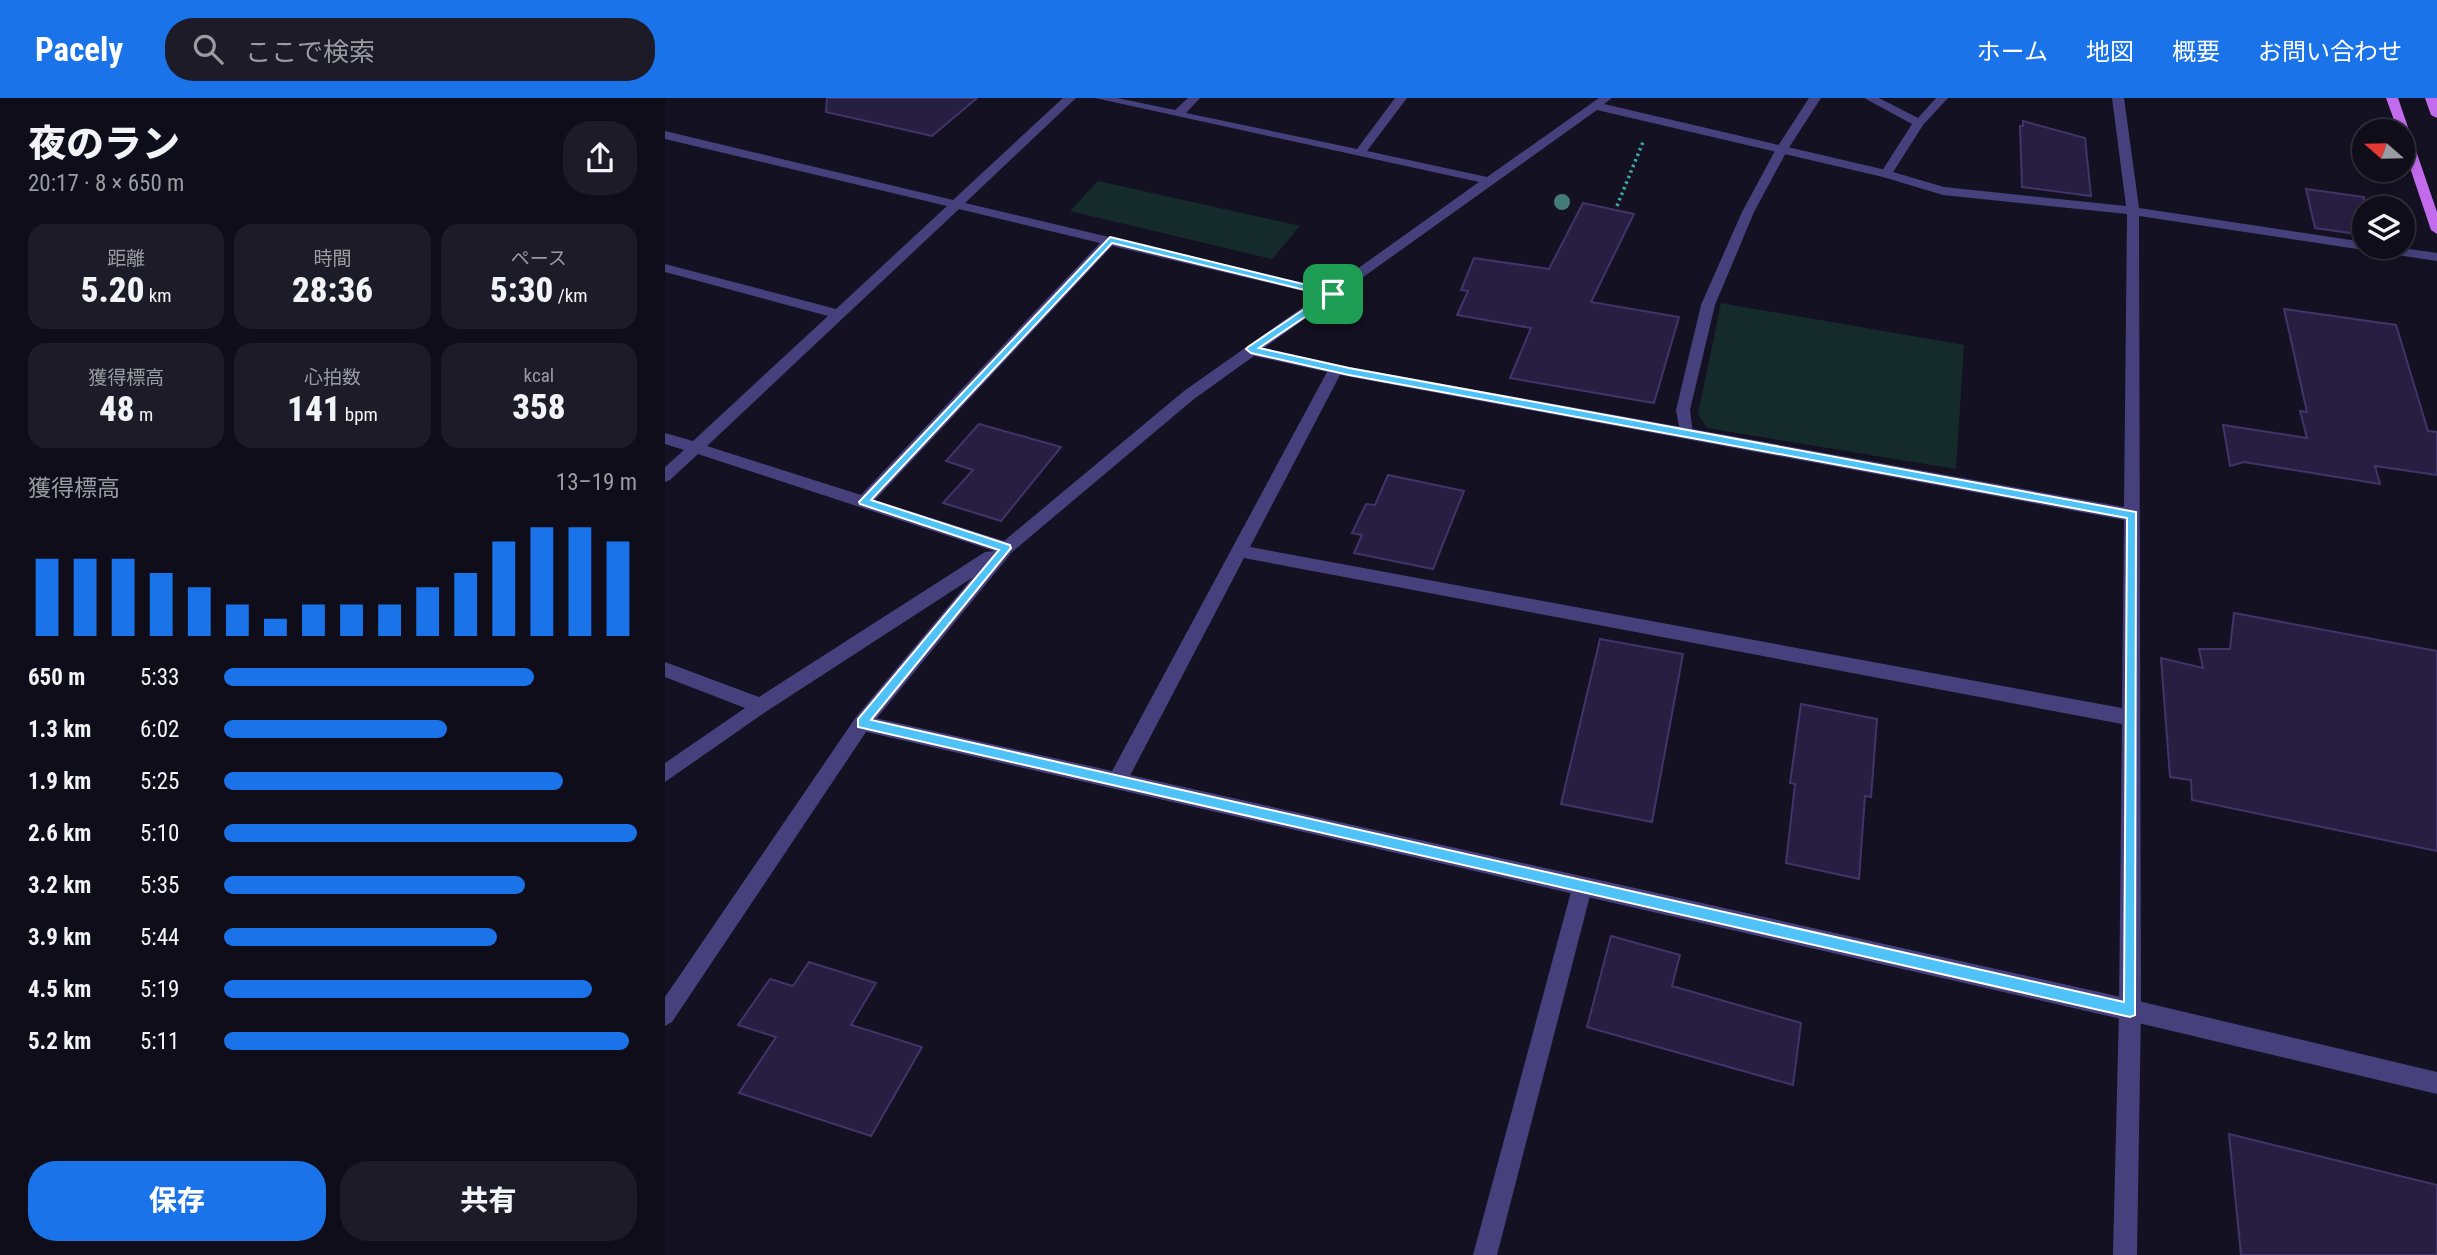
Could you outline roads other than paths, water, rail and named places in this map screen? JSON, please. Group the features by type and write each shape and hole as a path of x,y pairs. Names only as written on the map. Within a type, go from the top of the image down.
{"main road":[{"path":"2392,98 2437,230"},
{"path":"2431,98 2437,115"}],"street":[{"path":"665,475 1070,98"},
{"path":"1101,98 1490,181"},
{"path":"1178,114 1194,98"},
{"path":"1360,153 1401,98"},
{"path":"1686,433 1683,410 1708,305 1748,212 1782,149 1815,98"},
{"path":"1870,98 1919,123"},
{"path":"1886,174 1919,123 1942,98"},
{"path":"2118,98 2133,211 2130,1010 2125,1255"},
{"path":"665,774 761,706 1006,548 1189,395 1602,102 1652,120 1886,174 1943,191 2133,211 2352,244"},
{"path":"665,135 1333,294"},
{"path":"864,502 1110,240"},
{"path":"2415,254 2437,257"},
{"path":"665,268 839,314"},
{"path":"1251,349 1336,369 2132,514"},
{"path":"1117,781 1336,369"},
{"path":"665,438 1006,548"},
{"path":"665,1016 862,723 1006,548"},
{"path":"1239,551 2131,718"},
{"path":"665,669 761,706"},
{"path":"862,723 2130,1010 2437,1083"},
{"path":"1485,1255 1583,888"}]}
